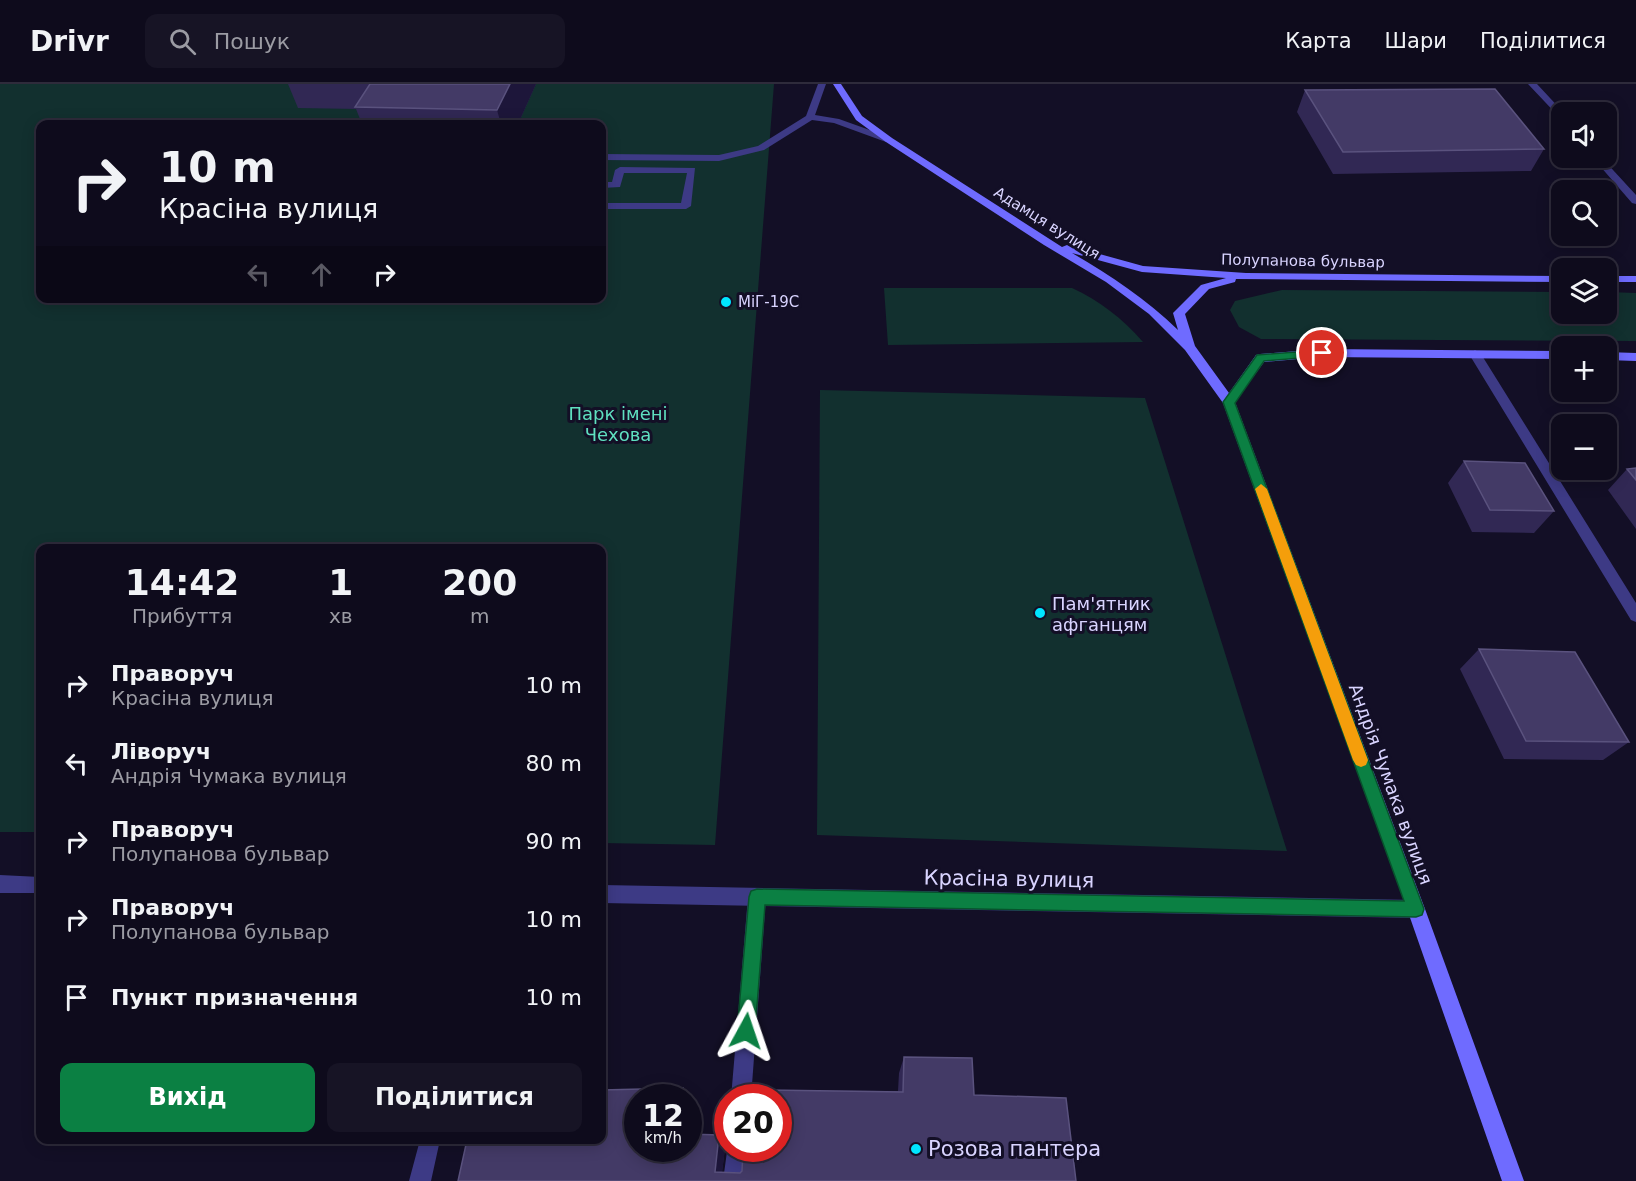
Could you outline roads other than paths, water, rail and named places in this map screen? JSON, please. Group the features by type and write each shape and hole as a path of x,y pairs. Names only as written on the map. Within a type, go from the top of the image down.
{"street":[{"path":"606,157 719,158 761,147 810,117 822,84"},
{"name":"Адамця вулиця","path":"837,84 859,118 889,140 1048,243 1110,280 1153,312 1189,347 1229,402"},
{"path":"1532,84 1551,105"},
{"path":"810,117 836,121 889,140"},
{"path":"1607,168 1636,201"},
{"path":"606,185 616,185 620,170 692,170 686,206 606,206"},
{"name":"Полупанова бульвар","path":"1048,243 1142,269 1246,276 1551,279"},
{"path":"1189,347 1179,313 1205,286 1246,276"},
{"path":"1617,279 1636,279"},
{"path":"1229,402 1260,358 1322,353 1551,355"},
{"path":"1475,354 1636,616"},
{"path":"1617,356 1636,357"},
{"name":"Андрія Чумака вулиця","path":"1229,402 1416,909 1513,1181"},
{"path":"0,884 36,885"},
{"name":"Красіна вулиця","path":"606,894 1416,909"},
{"path":"742,1084 757,897"},
{"path":"420,1181 429,1144"},
{"path":"734,1181 735,1162"}],"place":[{"name":"МіГ-19С","path":"726,302"},
{"name":"Пам'ятник афганцям","path":"1040,613"},
{"name":"Розова пантера","path":"916,1149"}],"park label":[{"name":"Парк імені Чехова","path":"618,423"}]}
